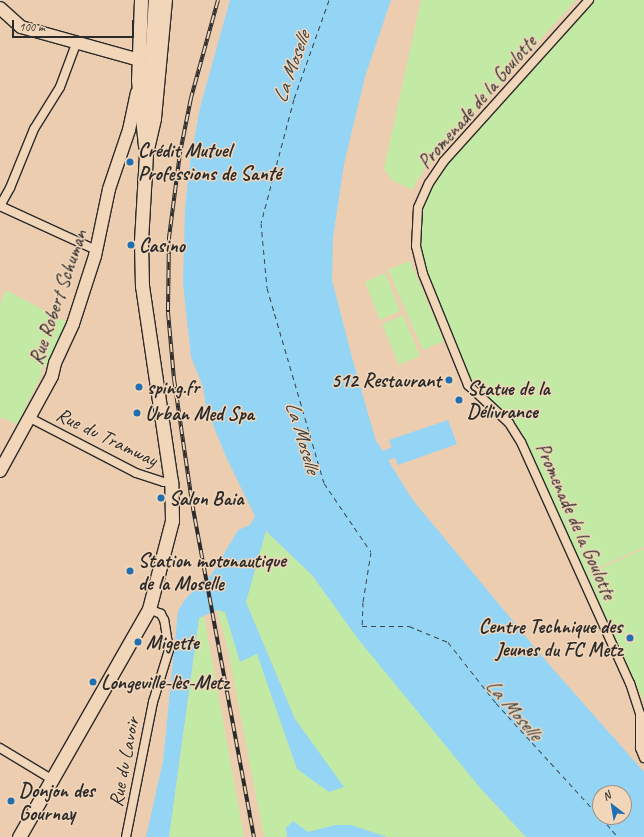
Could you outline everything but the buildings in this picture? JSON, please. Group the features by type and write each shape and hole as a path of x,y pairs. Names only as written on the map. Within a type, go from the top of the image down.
{"main road":[{"path":"19,837 53,780 149,608 172,521 171,482 142,286 146,153 138,80 141,0"},
{"path":"146,153 154,118 165,0"}],"street":[{"path":"146,153 155,0"},
{"name":"Promenade de la Goulotte","path":"589,0 444,161 428,183 418,208 416,246 423,274 468,385 509,423 521,442 630,683 640,714 640,748 644,758"},
{"path":"0,8 21,27 76,44 139,60"},
{"path":"76,44 60,87 34,129 10,188 0,206 94,249"},
{"name":"Rue Robert Schuman","path":"2,463 30,418 52,376 55,363 73,324 95,256 94,249 101,231 109,189 134,112 138,80"},
{"name":"Rue du Tramway","path":"30,418 136,474 164,482 171,482"},
{"name":"Rue du Lavoir","path":"126,837 153,702 169,650 164,620 160,614 149,608"},
{"path":"0,748 53,780"}],"green space":[{"path":"421,0 576,0 425,168 412,190 392,180 384,169"},
{"path":"594,0 644,0 644,547 585,574 520,433 477,390 468,376 425,268 421,248 421,219 426,199 440,172"},
{"path":"410,261 444,341 423,350 388,270"},
{"path":"385,273 400,311 380,320 365,282"},
{"path":"6,290 68,323 46,367 44,366 41,371 41,376 17,424 0,417 0,304"},
{"path":"403,315 420,356 399,365 382,324"},
{"path":"266,531 312,575 482,790 526,837 387,837 351,825 335,825 308,832 286,828 287,837 264,837 228,650 217,610 225,612 240,662 257,653 297,769 343,787 295,719 246,602"},
{"name":"Centre Technique des Jeunes du FC Metz","path":"644,549 644,701 587,575"},
{"path":"204,616 244,837 169,837 199,617"}],"water":[{"name":"La Moselle","path":"230,0 391,0 365,77 344,164 333,238 332,280 376,441 383,451 392,447 389,440 448,420 457,444 398,465 395,458 388,460 412,499 546,661 644,772 644,837 526,837 482,790 358,639 312,575 266,531 246,602 295,719 344,787 329,792 297,769 257,654 240,662 225,612 217,610 199,618 169,837 146,837 163,761 178,611 186,598 212,574 238,530 250,525 255,516 227,459 206,408 203,387 191,357 183,283 185,209 190,162 200,108"},
{"path":"293,821 308,832 335,825 351,825 387,837 287,837 286,828"}],"ferry route":[{"path":"329,0 294,99 261,223 267,288 324,483 371,552 363,602 362,626 409,626 448,642 496,703 592,808"},
{"path":"608,825 618,837"}],"railway":[{"path":"218,0 191,98 180,153 169,238 168,312 174,379 192,503 254,837"}],"place":[{"name":"Crédit Mutuel Professions de Santé","path":"130,162"},
{"name":"Casino","path":"131,245"},
{"name":"512 Restaurant","path":"449,380"},
{"name":"sping.fr","path":"139,387"},
{"name":"Statue de la Délivrance","path":"459,400"},
{"name":"Urban Med Spa","path":"137,413"},
{"name":"Salon Baia","path":"161,498"},
{"name":"Station motonautique de la Moselle","path":"130,571"},
{"name":"Centre Technique des Jeunes du FC Metz","path":"630,638"},
{"name":"Migette","path":"138,642"},
{"name":"Longeville-lès-Metz","path":"93,682"},
{"name":"Donjon des Gournay","path":"11,801"}]}
